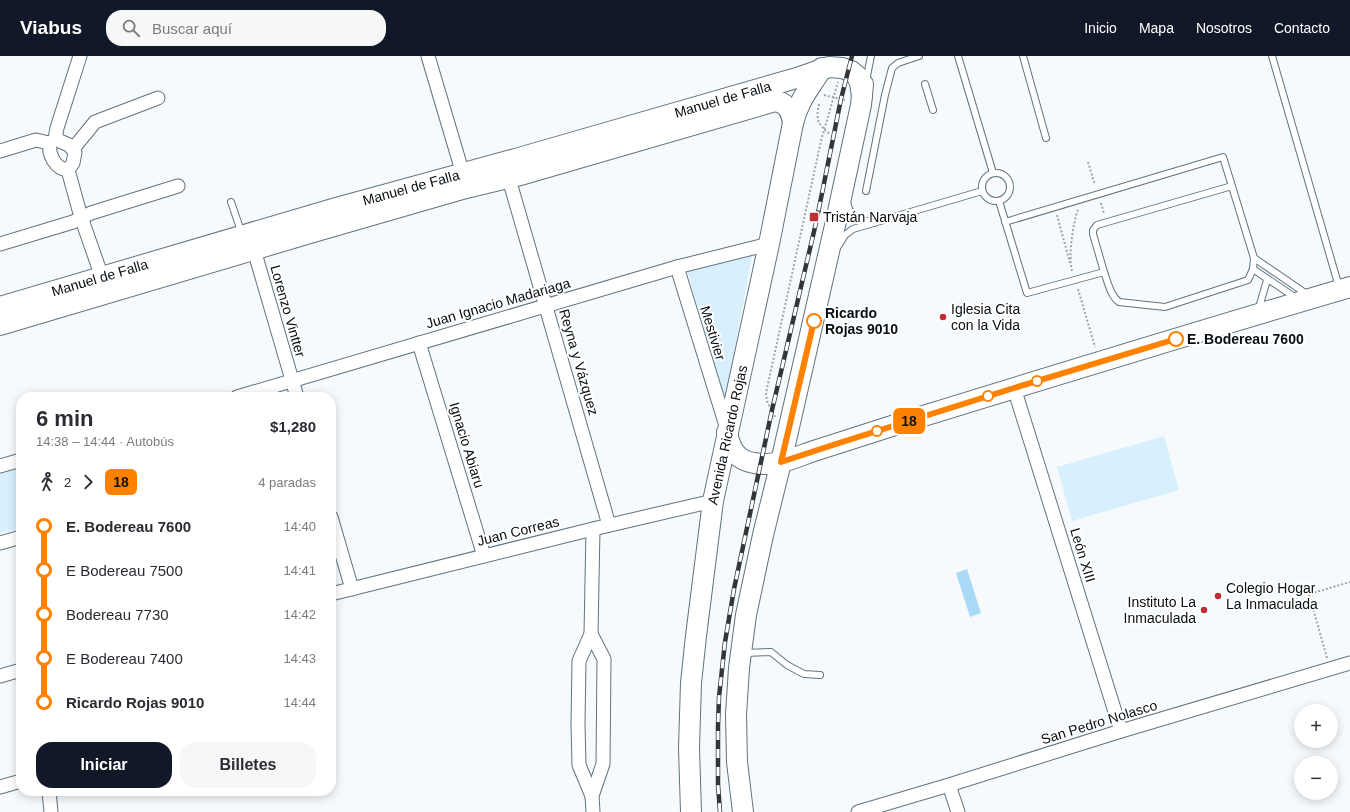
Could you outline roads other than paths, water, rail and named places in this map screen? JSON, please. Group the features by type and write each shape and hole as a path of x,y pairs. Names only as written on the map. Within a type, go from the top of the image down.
{"main road":[{"path":"743,812 737,762 736,715 740,653 746,615 761,543 823,278 861,101 863,83 860,73 857,66 845,56"},
{"name":"Manuel de Falla","path":"506,170 800,77 825,63"},
{"path":"825,63 851,71 859,80 861,101"},
{"name":"Avenida Ricardo Rojas","path":"691,812 689,789 690,705 695,642 713,502 769,244 796,110 815,91 825,63"},
{"name":"Manuel de Falla","path":"0,307 102,277 464,180 776,101 785,105 791,114 793,123"},
{"name":"Manuel de Falla","path":"0,325 248,239"},
{"path":"727,432 733,451 740,458 762,464 781,462 1014,388 1345,289"}],"street":[{"path":"68,170 64,170 60,167 54,161 50,153 52,141 80,56"},
{"path":"428,56 464,180"},
{"path":"72,148 95,122 158,98"},
{"path":"0,151 36,140 61,141 72,148 74,152 73,163 68,170"},
{"path":"68,170 81,217 102,277"},
{"name":"Reyna y Vázquez","path":"506,170 609,526"},
{"path":"0,244 73,222 92,213 178,186"},
{"name":"Lorenzo Vintter","path":"248,239 295,392"},
{"name":"Juan Ignacio Madariaga","path":"254,392 677,267 769,244"},
{"name":"Mestivier","path":"677,267 727,432"},
{"name":"Ignacio Abiaru","path":"419,343 484,556"},
{"name":"León XIII","path":"1014,388 1121,731"},
{"path":"0,466 16,461"},
{"name":"Juan Correas","path":"336,593 593,529 713,502"},
{"path":"593,529 591,634 579,661 578,723 579,765 592,796 593,812"},
{"path":"336,534 352,589"},
{"path":"0,543 16,538"},
{"path":"591,634 604,659 603,764 592,796"},
{"name":"San Pedro Nolasco","path":"858,812 1121,731 1350,663"},
{"path":"0,676 16,671"},
{"path":"0,787 16,782"},
{"path":"949,785 958,812"},
{"path":"49,796 51,812"}],"lane":[{"path":"861,101 871,56"},
{"path":"866,191 884,95 892,68 898,63 919,56"},
{"path":"958,56 993,173"},
{"path":"1023,56 1046,138"},
{"path":"1272,56 1345,289"},
{"path":"925,84 933,110"},
{"path":"1005,222 1223,157 1232,186 1254,258 1248,280 1165,307 1119,302 1115,299 1104,272 1093,230 1097,225 1232,186"},
{"path":"848,164 847,203 850,211 855,218 876,223"},
{"path":"993,173 1005,175 1010,182 1009,194 1006,198 999,201 990,200 982,191 984,180 993,173"},
{"path":"823,278 839,243 845,235 853,229 982,191"},
{"path":"999,201 1027,293 1104,272"},
{"path":"231,202 248,239"},
{"path":"1254,258 1307,300"},
{"path":"1252,269 1267,280 1307,300"},
{"path":"1256,316 1267,280"},
{"path":"740,653 771,652 787,666 804,674 820,675"}],"water":[{"path":"967,569 981,613 970,617 956,573"}],"railway":[{"path":"720,812 718,785 719,697 725,642 734,589 772,410 816,223 841,99 852,56"}],"place":[{"name":"Tristán Narvaja","path":"814,217"},
{"name":"Iglesia Cita con la Vida","path":"943,317"},
{"name":"Ricardo Rojas 9010","path":"814,321"},
{"name":"E. Bodereau 7600","path":"1176,339"},
{"name":"Colegio Hogar La Inmaculada","path":"1218,596"},
{"name":"Instituto La Inmaculada","path":"1204,610"}]}
